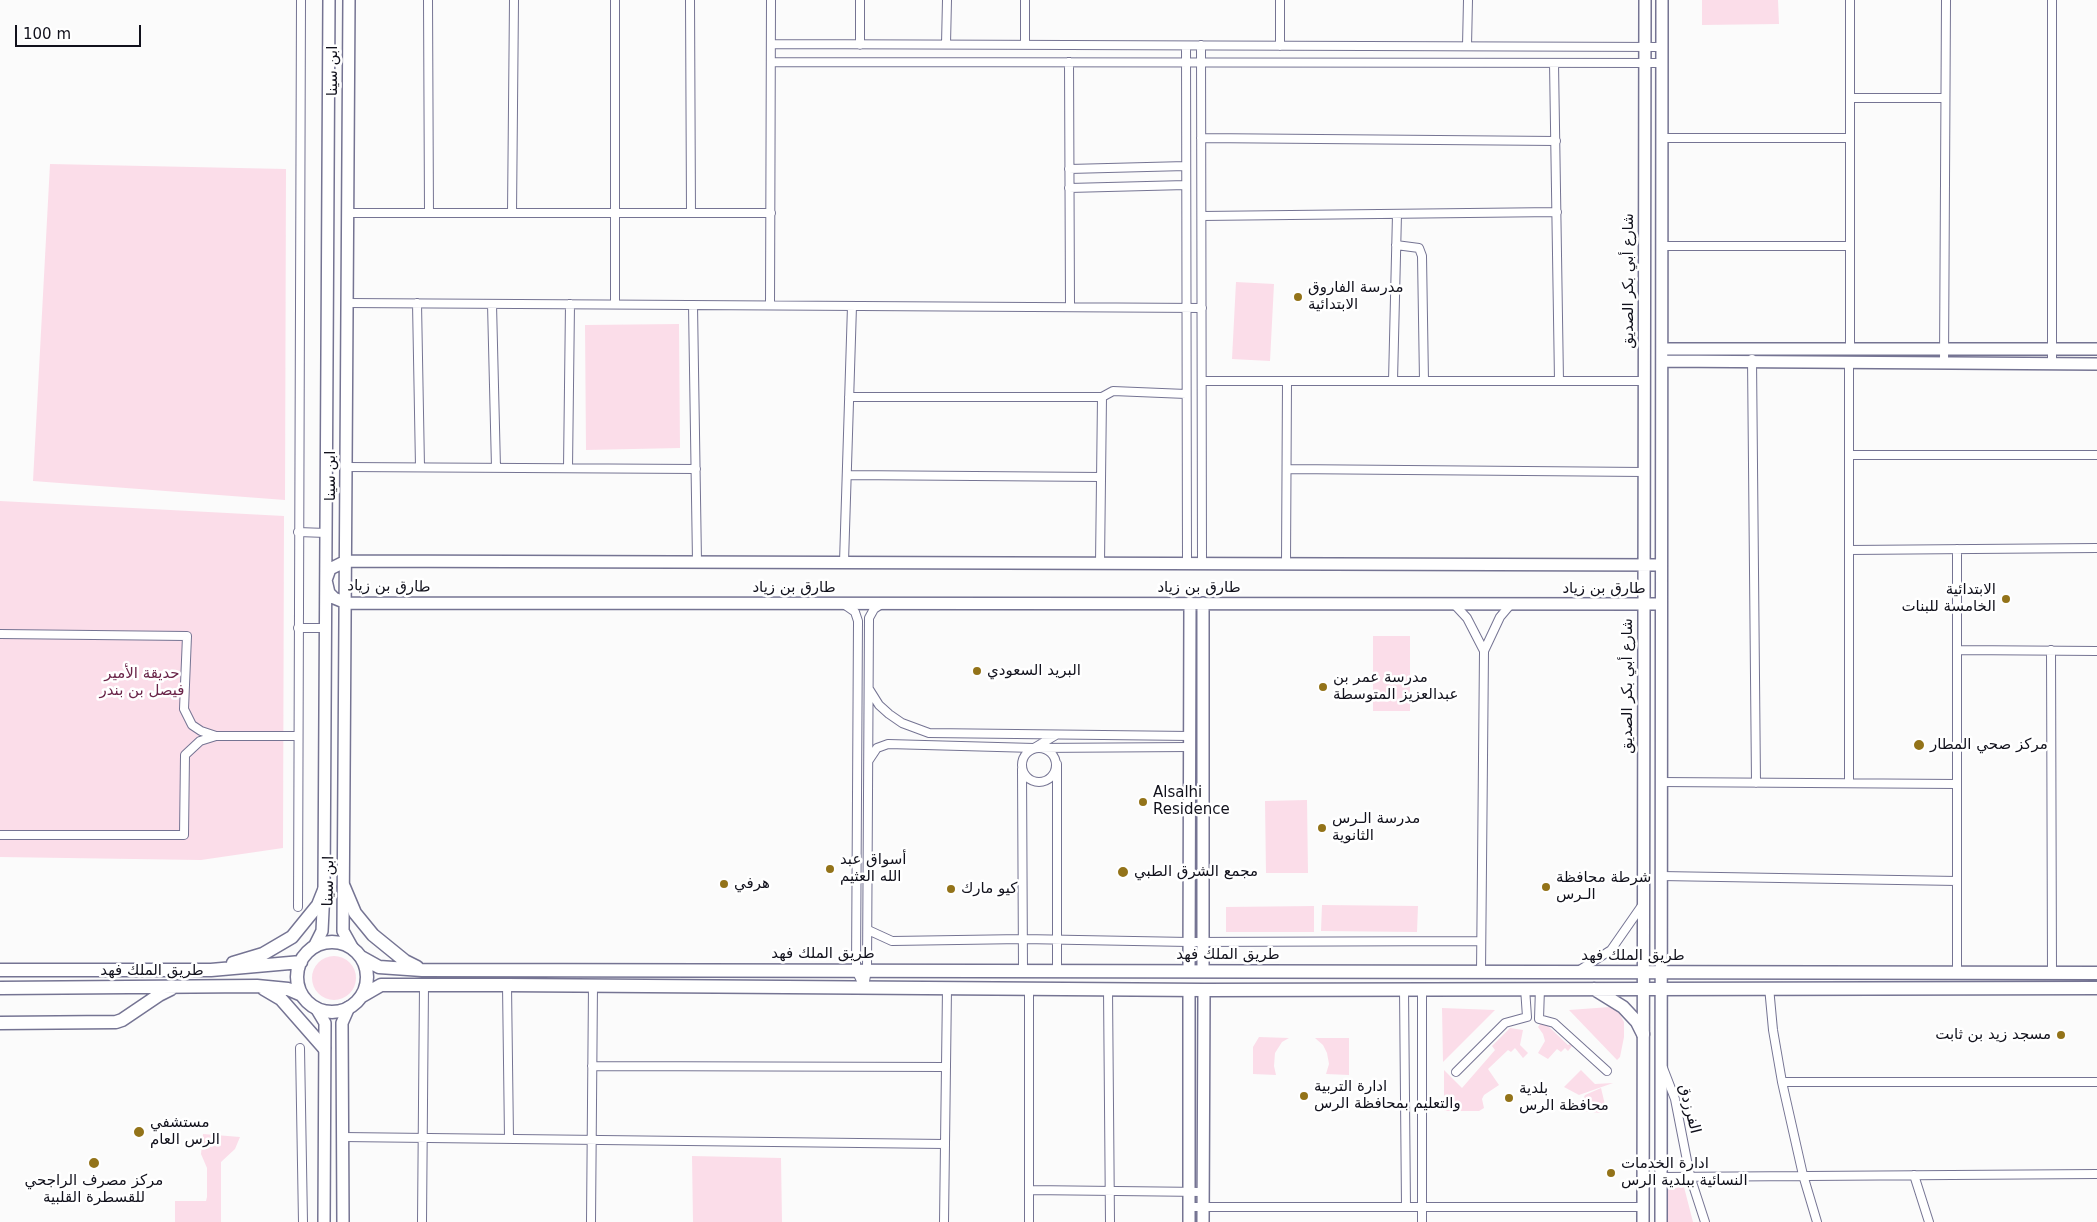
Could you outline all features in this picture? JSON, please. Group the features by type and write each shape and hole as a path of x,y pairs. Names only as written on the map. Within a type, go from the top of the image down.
{"main road":[{"path":"344,887 355,913 373,935 405,961 422,970"},
{"path":"211,970 263,954 292,938 318,905 324,890"},
{"path":"334,942 357,953 367,976 362,996 349,1008 338,1011 326,1011 316,1008 302,995 298,984 298,973 301,962 314,947 334,942"},
{"name":"طريق الملك فهد","path":"357,953 379,967 422,970 2097,973"},
{"name":"طريق الملك فهد","path":"0,970 211,970 301,962"},
{"name":"طريق الملك فهد","path":"362,996 381,985 1189,990 1768,987 2097,988"},
{"path":"257,986 271,991 281,999 324,1048"},
{"name":"طريق الملك فهد","path":"0,988 257,986 288,989 302,995"},
{"path":"0,1023 116,1022 122,1020 159,994 183,987"},
{"path":"1592,988 1623,1007 1637,1022 1643,1034"}],"street":[{"path":"298,907 297,736 301,0"},
{"name":"ابن سينا","path":"314,947 322,931 324,890 329,0"},
{"name":"ابن سينا","path":"349,0 343,931 357,953"},
{"path":"428,0 429,213"},
{"path":"512,213 514,0"},
{"path":"615,0 615,304"},
{"path":"690,0 691,213"},
{"path":"770,305 771,0"},
{"path":"860,0 860,45"},
{"path":"946,44 947,0"},
{"path":"1025,0 1025,45"},
{"path":"1280,0 1280,46"},
{"path":"1467,46 1468,0"},
{"name":"شارع أبي بكر الصديق","path":"1643,1222 1645,0"},
{"path":"1661,1222 1662,0"},
{"path":"1850,0 1850,349"},
{"path":"1944,363 1946,0"},
{"path":"2052,0 2052,364"},
{"path":"771,44 1662,47"},
{"path":"1186,46 1187,563"},
{"path":"1201,46 1202,563"},
{"path":"771,62 1662,63"},
{"path":"1069,62 1070,307"},
{"path":"1554,63 1559,381"},
{"path":"1850,98 1945,98"},
{"path":"1202,138 1556,141"},
{"path":"1662,138 1850,138"},
{"path":"1069,169 1186,166"},
{"path":"1069,188 1186,185"},
{"path":"1202,216 1557,212"},
{"path":"348,213 771,213"},
{"path":"1393,381 1397,214"},
{"path":"1396,245 1419,248 1422,256 1424,381"},
{"path":"1662,246 1850,246"},
{"path":"347,303 1202,308"},
{"path":"417,303 420,467"},
{"path":"492,304 496,468"},
{"path":"568,468 570,304"},
{"path":"693,305 697,562"},
{"path":"844,562 852,306"},
{"path":"1662,355 1752,349 2097,349"},
{"path":"1752,349 1756,783"},
{"path":"1662,355 1752,361 2097,364"},
{"path":"1848,783 1849,362"},
{"path":"1202,381 1644,381"},
{"path":"1286,563 1287,381"},
{"path":"849,397 1102,397 1113,392 1186,394"},
{"path":"1100,563 1102,397"},
{"path":"1849,455 2097,455"},
{"path":"346,467 696,469"},
{"path":"1287,469 1644,472"},
{"path":"847,475 1101,477"},
{"path":"298,532 326,533"},
{"path":"1849,550 2097,548"},
{"path":"1957,549 1957,973"},
{"name":"طارق بن زياد","path":"1662,565 346,561 334,565 326,580 329,593 334,598 346,603 1662,604"},
{"path":"840,603 855,612 858,621 862,970 864,987"},
{"path":"862,970 868,930 869,618 874,609 884,603"},
{"path":"1189,971 1190,603"},
{"path":"1203,603 1203,971"},
{"path":"1454,604 1467,618 1484,651"},
{"path":"1481,972 1484,651 1500,617 1511,604"},
{"path":"298,628 326,628"},
{"path":"0,634 187,636 184,709 192,725 201,732 216,736 297,736"},
{"path":"1957,650 2097,651"},
{"path":"2051,650 2052,973"},
{"path":"868,687 879,705 889,714 902,723 929,733 1056,735 1190,742"},
{"path":"1025,734 1039,748 1055,758 1057,764 1057,971"},
{"path":"1023,971 1023,758 1056,735"},
{"path":"0,835 184,835 185,755 200,742 216,736"},
{"path":"868,762 877,748 888,744 1039,748 1190,742"},
{"path":"1022,769 1024,774 1033,782 1044,782 1054,775 1057,764"},
{"path":"1661,782 1957,784"},
{"path":"1661,876 1957,881"},
{"path":"1575,972 1611,950 1643,904"},
{"path":"868,930 892,941 1023,939 1189,942 1203,940 1481,941"},
{"path":"422,1222 424,985"},
{"path":"507,985 509,1139"},
{"path":"591,1222 593,985"},
{"path":"1768,987 1782,1082 1803,1176 1817,1222"},
{"path":"944,1222 947,988"},
{"path":"1029,988 1029,1222"},
{"path":"1525,988 1527,1017"},
{"path":"1538,1020 1540,988"},
{"path":"1108,989 1110,1222"},
{"path":"1404,989 1406,1207"},
{"path":"1422,989 1422,1222"},
{"path":"1189,990 1189,1222"},
{"path":"1203,1222 1204,990"},
{"path":"316,1008 325,1023 324,1222"},
{"path":"343,1222 342,1023 349,1008"},
{"path":"1456,1072 1505,1023 1527,1017 1554,1023 1607,1071"},
{"path":"300,1048 303,1222"},
{"name":"الفرزدق","path":"1661,1060 1675,1099 1690,1176 1705,1222"},
{"path":"592,1066 946,1067"},
{"path":"1782,1082 2097,1082"},
{"path":"343,1137 945,1144"},
{"path":"1661,1177 2097,1174"},
{"path":"1914,1175 1929,1222"},
{"path":"1029,1190 1203,1192"},
{"path":"1189,1207 1643,1207"}],"green space":[{"path":"1702,0 1778,0 1779,24 1702,25"},
{"path":"50,164 286,169 285,500 33,481"},
{"path":"1236,282 1274,284 1270,361 1232,359"},
{"path":"679,324 680,448 586,450 585,325"},
{"name":"حديقة الأمير فيصل بن بندر","path":"0,501 284,516 283,848 201,860 0,857"},
{"path":"1373,636 1410,636 1410,711 1373,711"},
{"path":"1307,800 1308,873 1266,873 1265,801"},
{"path":"1322,905 1418,906 1417,932 1321,931"},
{"path":"1314,906 1314,932 1226,932 1226,907"},
{"path":"330,956 338,956 350,962 356,978 350,994 338,1000 330,1000 318,994 312,982 312,974 318,962"},
{"path":"1610,1007 1619,1013 1624,1022 1624,1037 1620,1057 1617,1060 1569,1010"},
{"path":"1442,1008 1495,1010 1443,1062"},
{"path":"1541,1023 1548,1026 1568,1045 1572,1046 1568,1051 1565,1048 1561,1052 1557,1049 1548,1059 1538,1053 1545,1041 1538,1027"},
{"path":"1510,1028 1523,1030 1520,1045 1528,1053 1523,1058 1515,1048 1511,1052 1508,1050 1488,1069 1499,1085 1484,1095 1482,1099 1484,1108 1479,1111 1444,1111 1444,1070 1462,1088 1495,1050 1492,1046"},
{"path":"1259,1037 1289,1038 1282,1042 1275,1053 1274,1066 1276,1075 1253,1074 1253,1047"},
{"path":"1315,1038 1349,1038 1349,1075 1326,1074 1329,1064 1327,1053 1323,1045"},
{"path":"1581,1070 1595,1084 1613,1083 1579,1095 1564,1087"},
{"path":"1601,1088 1606,1109 1601,1113 1583,1111 1579,1107 1585,1095"},
{"path":"203,1134 240,1137 235,1149 221,1162 221,1222 175,1222 175,1201 206,1201 207,1168 201,1154"},
{"path":"692,1156 781,1158 782,1222 693,1222"},
{"path":"1684,1187 1693,1222 1668,1222 1668,1188"}],"place":[{"name":"مدرسة الفاروق الابتدائية","path":"1298,297"},
{"name":"الابتدائية الخامسة للبنات","path":"2006,599"},
{"name":"البريد السعودي","path":"977,671"},
{"name":"مدرسة عمر بن عبدالعزيز المتوسطة","path":"1323,687"},
{"name":"مركز صحي المطار","path":"1919,745"},
{"name":"Alsalhi Residence","path":"1143,802"},
{"name":"مدرسة الـرس الثانوية","path":"1322,828"},
{"name":"أسواق عبد الله العثيم","path":"830,869"},
{"name":"مجمع الشرق الطبي","path":"1123,872"},
{"name":"هرفي","path":"724,884"},
{"name":"شرطة محافظة الـرس","path":"1546,887"},
{"name":"كيو مارك","path":"951,889"},
{"name":"مسجد زيد بن ثابت","path":"2061,1035"},
{"name":"ادارة التربية والتعليم بمحافظة الرس","path":"1304,1096"},
{"name":"بلدية محافظة الرس","path":"1509,1098"},
{"name":"مستشفي الرس العام","path":"139,1132"},
{"name":"مركز مصرف الراجحي للقسطرة القلبية","path":"94,1163"},
{"name":"ادارة الخدمات النسائية ببلدية الرس","path":"1611,1173"}]}
